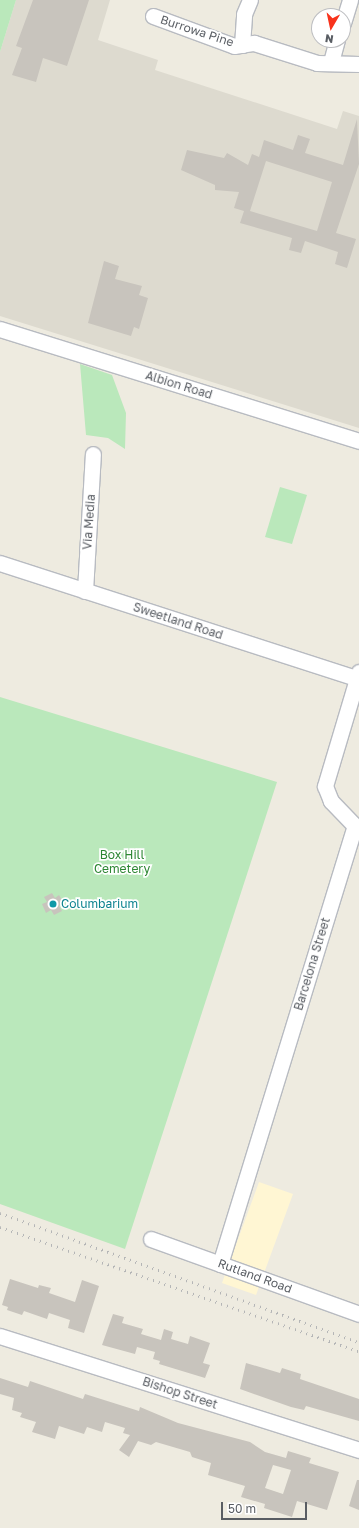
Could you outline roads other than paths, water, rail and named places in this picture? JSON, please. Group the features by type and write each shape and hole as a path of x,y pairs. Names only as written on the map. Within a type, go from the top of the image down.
{"street":[{"path":"242,45 244,14 250,0"},
{"name":"Burrowa Pine","path":"153,16 234,46 254,43 316,63 331,62 359,64"},
{"path":"331,62 335,48"},
{"name":"Albion Road","path":"0,329 359,440"},
{"name":"Via Media","path":"85,591 93,454"},
{"name":"Sweetland Road","path":"0,563 85,591 358,675"},
{"name":"Barcelona Street","path":"220,1264 355,826 331,801 325,786 358,675"},
{"name":"Rutland Road","path":"151,1239 359,1314"},
{"name":"Bishop Street","path":"0,1336 359,1450"}],"railway":[{"path":"0,1213 359,1342"},
{"path":"0,1227 359,1351"}],"place":[{"name":"Columbarium","path":"53,904"}],"park label":[{"name":"Box Hill Cemetery","path":"122,862"}]}
